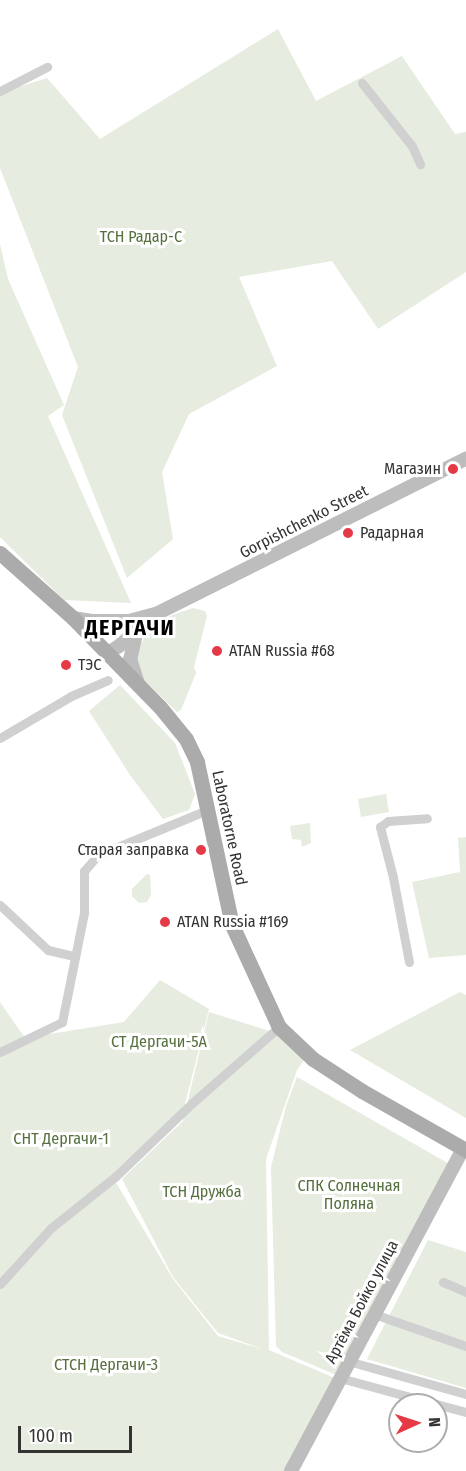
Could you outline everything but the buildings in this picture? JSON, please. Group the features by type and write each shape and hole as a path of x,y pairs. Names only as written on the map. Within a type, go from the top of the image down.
{"main road":[{"name":"Gorpishchenko Street","path":"108,647 132,627 156,614 466,459"},
{"name":"Laboratorne Road","path":"2,559 108,647 186,739 197,762 232,926 279,1027 323,1066 465,1150"},
{"name":"Gorpishchenko Street","path":"73,618 132,627"},
{"path":"112,626 123,633 108,647 103,631 112,626 132,627 130,659 139,686"},
{"name":"Артёма Бойко улица","path":"291,1471 348,1361 465,1150"}],"street":[{"path":"0,91 47,67"},
{"path":"362,83 412,146 420,164"},
{"path":"0,738 71,696 108,680"},
{"path":"0,1052 62,1023 84,913 84,871 98,855 207,810"},
{"path":"409,962 393,877 380,827 388,821 427,818"},
{"path":"0,905 48,950 75,956"},
{"path":"0,1284 51,1228 115,1177 190,1104 279,1027"},
{"path":"443,1282 466,1292"},
{"path":"374,1314 466,1346"},
{"path":"348,1361 466,1394"},
{"path":"340,1378 466,1412"}],"green space":[{"name":"ТСН Радар-С","path":"278,29 316,101 402,56 455,134 466,132 466,272 378,329 332,261 239,277 277,366 189,414 162,472 173,539 127,578 62,415 78,367 0,168 0,93 47,78 100,139"},
{"path":"0,244 8,279 64,405 48,416 131,603 64,600 0,537"},
{"path":"193,608 205,611 207,616 194,667 196,673 181,710 177,712 145,681 137,664 137,656 139,647 150,629 172,615"},
{"path":"120,685 175,743 195,794 189,810 163,819 130,775 89,711"},
{"path":"386,794 389,812 361,817 358,799"},
{"path":"310,823 311,843 302,847 301,840 292,839 290,826"},
{"path":"466,837 466,955 429,958 412,882 460,872 458,838"},
{"path":"147,874 150,875 151,895 147,902 139,903 132,896 132,889"},
{"name":"СНТ Дергачи-1","path":"160,980 209,1009 184,1108 0,1281 0,1002 25,1038 124,1022"},
{"path":"460,992 466,995 466,1118 350,1050"},
{"name":"СТСН Дергачи-3","path":"209,1012 279,1034 304,1060 297,1070 266,1159 269,1350 337,1379 288,1471 0,1471 0,1289 54,1229 115,1181 173,1279 218,1336 262,1349 218,1333 173,1277 122,1179 183,1121"},
{"name":"СПК Солнечная Поляна","path":"297,1077 451,1165 339,1376 282,1352 276,1346 271,1167 286,1106"},
{"path":"428,1240 466,1252 466,1388 367,1359"}],"place":[{"name":"Магазин","path":"453,469"},
{"name":"Радарная","path":"348,533"},
{"name":"ATAN Russia #68","path":"217,651"},
{"name":"ТЭС","path":"66,665"},
{"name":"Старая заправка","path":"201,850"},
{"name":"ATAN Russia #169","path":"165,922"}],"district":[{"name":"ДЕРГАЧИ","path":"130,628"}],"park label":[{"name":"СТ Дергачи-5А","path":"159,1042"},
{"name":"ТСН Дружба","path":"202,1192"}]}
